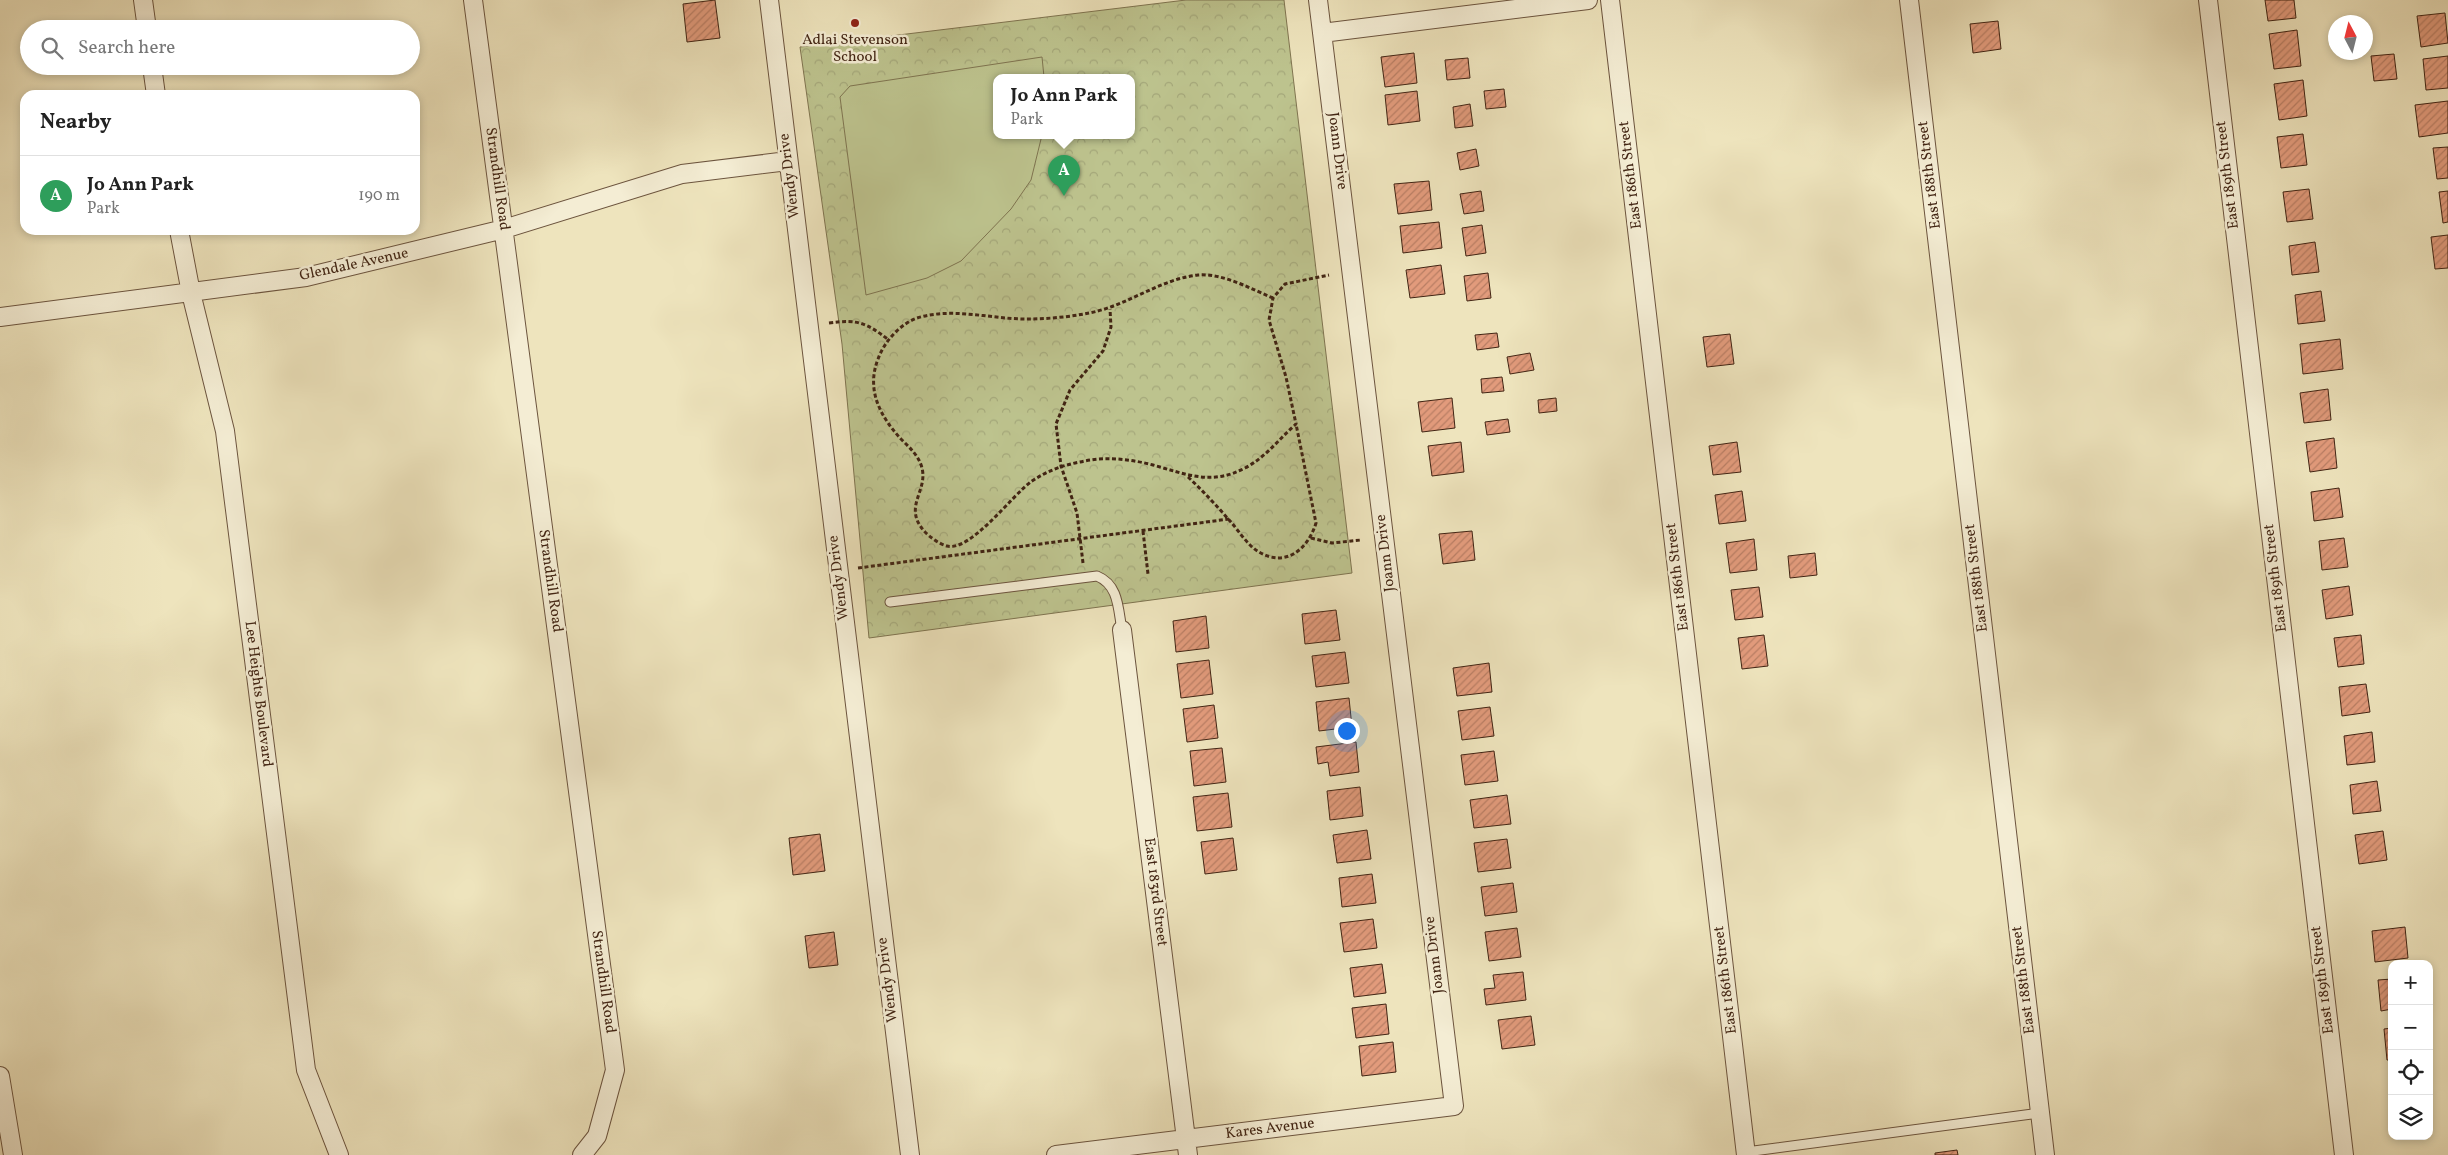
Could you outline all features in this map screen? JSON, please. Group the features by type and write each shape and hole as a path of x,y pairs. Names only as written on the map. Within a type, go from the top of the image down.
{"street":[{"path":"143,0 146,20"},
{"name":"Strandhill Road","path":"473,0 615,1070 597,1136 582,1155"},
{"name":"Wendy Drive","path":"769,0 910,1155"},
{"name":"Joann Drive","path":"1318,0 1454,1106"},
{"path":"1322,33 1588,0"},
{"name":"East 186th Street","path":"1610,0 1746,1153"},
{"name":"East 188th Street","path":"1909,0 2045,1155"},
{"name":"East 189th Street","path":"2208,0 2344,1155"},
{"path":"153,75 155,90"},
{"name":"Glendale Avenue","path":"0,317 306,277 504,229 682,174 788,161"},
{"name":"Lee Heights Boulevard","path":"180,235 191,293 225,431 306,1070 339,1155"},
{"name":"East 183rd Street","path":"1122,630 1187,1147"},
{"path":"0,1076 13,1155"},
{"name":"Kares Avenue","path":"1056,1155 1187,1147 1454,1106"}],"lane":[{"path":"890,602 1097,576 1110,585 1116,595 1122,630"},
{"path":"1746,1153 2040,1113"}],"path":[{"path":"1273,298 1219,277 1199,275 1170,282 1110,309 1087,314 1026,319 939,313 914,319 897,330 878,356 872,379 876,401 885,421 920,459 924,476 915,504 916,522 930,537 946,546 957,545 987,526 1005,503 1032,481 1061,466 1090,460 1121,459 1153,465 1188,476 1202,478 1224,476 1243,469 1263,456 1296,424"},
{"path":"1188,476 1257,552 1274,559 1293,555 1311,538 1316,523 1286,377 1269,320 1273,298 1285,284 1329,275"},
{"path":"1084,566 1077,512 1061,466 1056,424 1070,390 1104,351 1111,327 1110,309"},
{"path":"829,323 851,320 866,324 889,340"},
{"path":"858,568 1229,519"},
{"path":"1143,531 1148,574"},
{"path":"1311,538 1332,543 1361,540"}],"green space":[{"path":"1186,0 1284,0 1352,573 869,638 842,344 800,47"},
{"path":"1042,57 1044,74 993,74 993,139 1041,139 1031,180 1011,209 961,261 927,278 866,295 840,97 850,86"}],"building":[{"path":"715,0 720,38 687,42 683,4"},
{"path":"2265,0 2294,0 2296,18 2268,21"},
{"path":"2445,13 2448,43 2421,47 2417,16"},
{"path":"1998,21 2001,49 1973,53 1970,24"},
{"path":"2297,30 2301,66 2274,69 2269,34"},
{"path":"1414,53 1417,83 1385,87 1381,57"},
{"path":"2394,54 2397,79 2374,81 2371,60 2373,56"},
{"path":"2448,56 2448,88 2426,90 2423,59"},
{"path":"1468,58 1470,78 1447,80 1445,60"},
{"path":"2303,80 2307,116 2279,120 2274,84"},
{"path":"1504,89 1506,107 1486,109 1484,91"},
{"path":"1417,91 1420,121 1388,125 1385,95"},
{"path":"2448,101 2448,133 2419,137 2415,105"},
{"path":"1470,104 1473,126 1455,128 1453,107"},
{"path":"2303,134 2307,165 2281,168 2277,137"},
{"path":"2448,147 2448,178 2437,179 2433,148"},
{"path":"1476,149 1479,166 1460,170 1457,153"},
{"path":"1429,181 1432,210 1398,214 1394,184"},
{"path":"2309,189 2313,219 2287,222 2283,192"},
{"path":"1481,191 1484,211 1464,214 1460,194"},
{"path":"2448,191 2448,222 2443,223 2439,192"},
{"path":"1439,222 1442,248 1403,253 1400,226"},
{"path":"1482,225 1486,253 1466,256 1462,228"},
{"path":"2448,235 2448,268 2435,269 2431,237"},
{"path":"2315,242 2319,272 2292,275 2289,246"},
{"path":"1441,265 1445,294 1410,298 1406,270"},
{"path":"1488,273 1491,298 1467,301 1464,276"},
{"path":"2321,291 2325,321 2298,324 2295,295"},
{"path":"1497,333 1499,347 1477,350 1475,335"},
{"path":"1730,334 1734,364 1707,367 1703,337"},
{"path":"2340,339 2343,369 2303,374 2300,344"},
{"path":"1530,353 1534,370 1510,374 1507,357"},
{"path":"1502,377 1504,391 1482,393 1481,379"},
{"path":"2328,389 2331,420 2304,423 2300,393"},
{"path":"1452,398 1455,428 1422,432 1418,402"},
{"path":"1556,398 1557,411 1539,413 1538,400"},
{"path":"1508,419 1510,432 1487,435 1485,422"},
{"path":"2334,438 2337,468 2310,472 2306,442"},
{"path":"1461,442 1464,472 1432,476 1428,446"},
{"path":"1737,442 1741,472 1713,475 1709,446"},
{"path":"2339,488 2343,517 2314,521 2311,492"},
{"path":"1742,491 1746,521 1719,524 1715,495"},
{"path":"1472,531 1475,560 1443,564 1439,534"},
{"path":"2344,538 2348,567 2322,570 2319,541"},
{"path":"1754,539 1757,570 1730,573 1726,543"},
{"path":"1815,553 1817,575 1790,578 1788,556"},
{"path":"2349,586 2353,615 2326,619 2322,590"},
{"path":"1759,587 1763,617 1735,620 1731,590"},
{"path":"1336,610 1340,640 1305,644 1302,614"},
{"path":"1206,616 1209,648 1176,652 1173,621"},
{"path":"1764,635 1768,666 1742,669 1738,638"},
{"path":"2361,635 2364,664 2338,667 2334,638"},
{"path":"1345,652 1349,683 1316,687 1312,656"},
{"path":"1209,660 1213,694 1181,698 1177,664"},
{"path":"1489,663 1492,692 1457,696 1453,668"},
{"path":"2366,684 2370,712 2342,716 2339,687"},
{"path":"1349,698 1352,727 1319,731 1316,702"},
{"path":"1214,705 1218,738 1187,742 1183,709"},
{"path":"1490,707 1494,736 1462,740 1458,711"},
{"path":"2372,732 2375,762 2347,765 2344,736"},
{"path":"1356,742 1359,772 1330,776 1328,762 1318,764 1316,747"},
{"path":"1222,748 1226,782 1194,786 1190,751"},
{"path":"1494,751 1498,781 1465,785 1461,755"},
{"path":"2377,781 2381,811 2353,814 2350,785"},
{"path":"1360,787 1363,816 1330,820 1327,791"},
{"path":"1228,793 1232,827 1197,831 1193,797"},
{"path":"1507,795 1511,824 1474,828 1470,800"},
{"path":"1367,830 1371,859 1337,863 1333,835"},
{"path":"2383,831 2387,860 2359,864 2355,835"},
{"path":"820,834 825,871 793,875 789,838"},
{"path":"1233,838 1237,870 1205,874 1201,842"},
{"path":"1507,839 1511,868 1478,872 1474,843"},
{"path":"1372,874 1376,903 1342,907 1339,878"},
{"path":"1513,883 1517,912 1485,916 1481,887"},
{"path":"1373,919 1377,948 1344,952 1340,923"},
{"path":"2405,927 2408,958 2375,962 2372,931"},
{"path":"1517,928 1521,957 1489,961 1485,932"},
{"path":"834,932 838,965 809,968 805,936"},
{"path":"1382,964 1386,993 1354,997 1350,968"},
{"path":"1523,972 1526,1000 1486,1005 1484,989 1495,988 1493,975"},
{"path":"2388,979 2388,1010 2381,1011 2378,980"},
{"path":"1386,1004 1389,1034 1356,1038 1352,1008"},
{"path":"1531,1016 1535,1045 1502,1049 1498,1020"},
{"path":"2388,1028 2388,1060 2387,1060 2384,1029"},
{"path":"1393,1042 1396,1072 1362,1076 1359,1046"},
{"path":"1957,1150 1958,1155 1935,1155 1935,1153"}],"place":[{"name":"Adlai Stevenson School","path":"855,23"},
{"name":"Jo Ann Park","path":"1064,196"}]}
